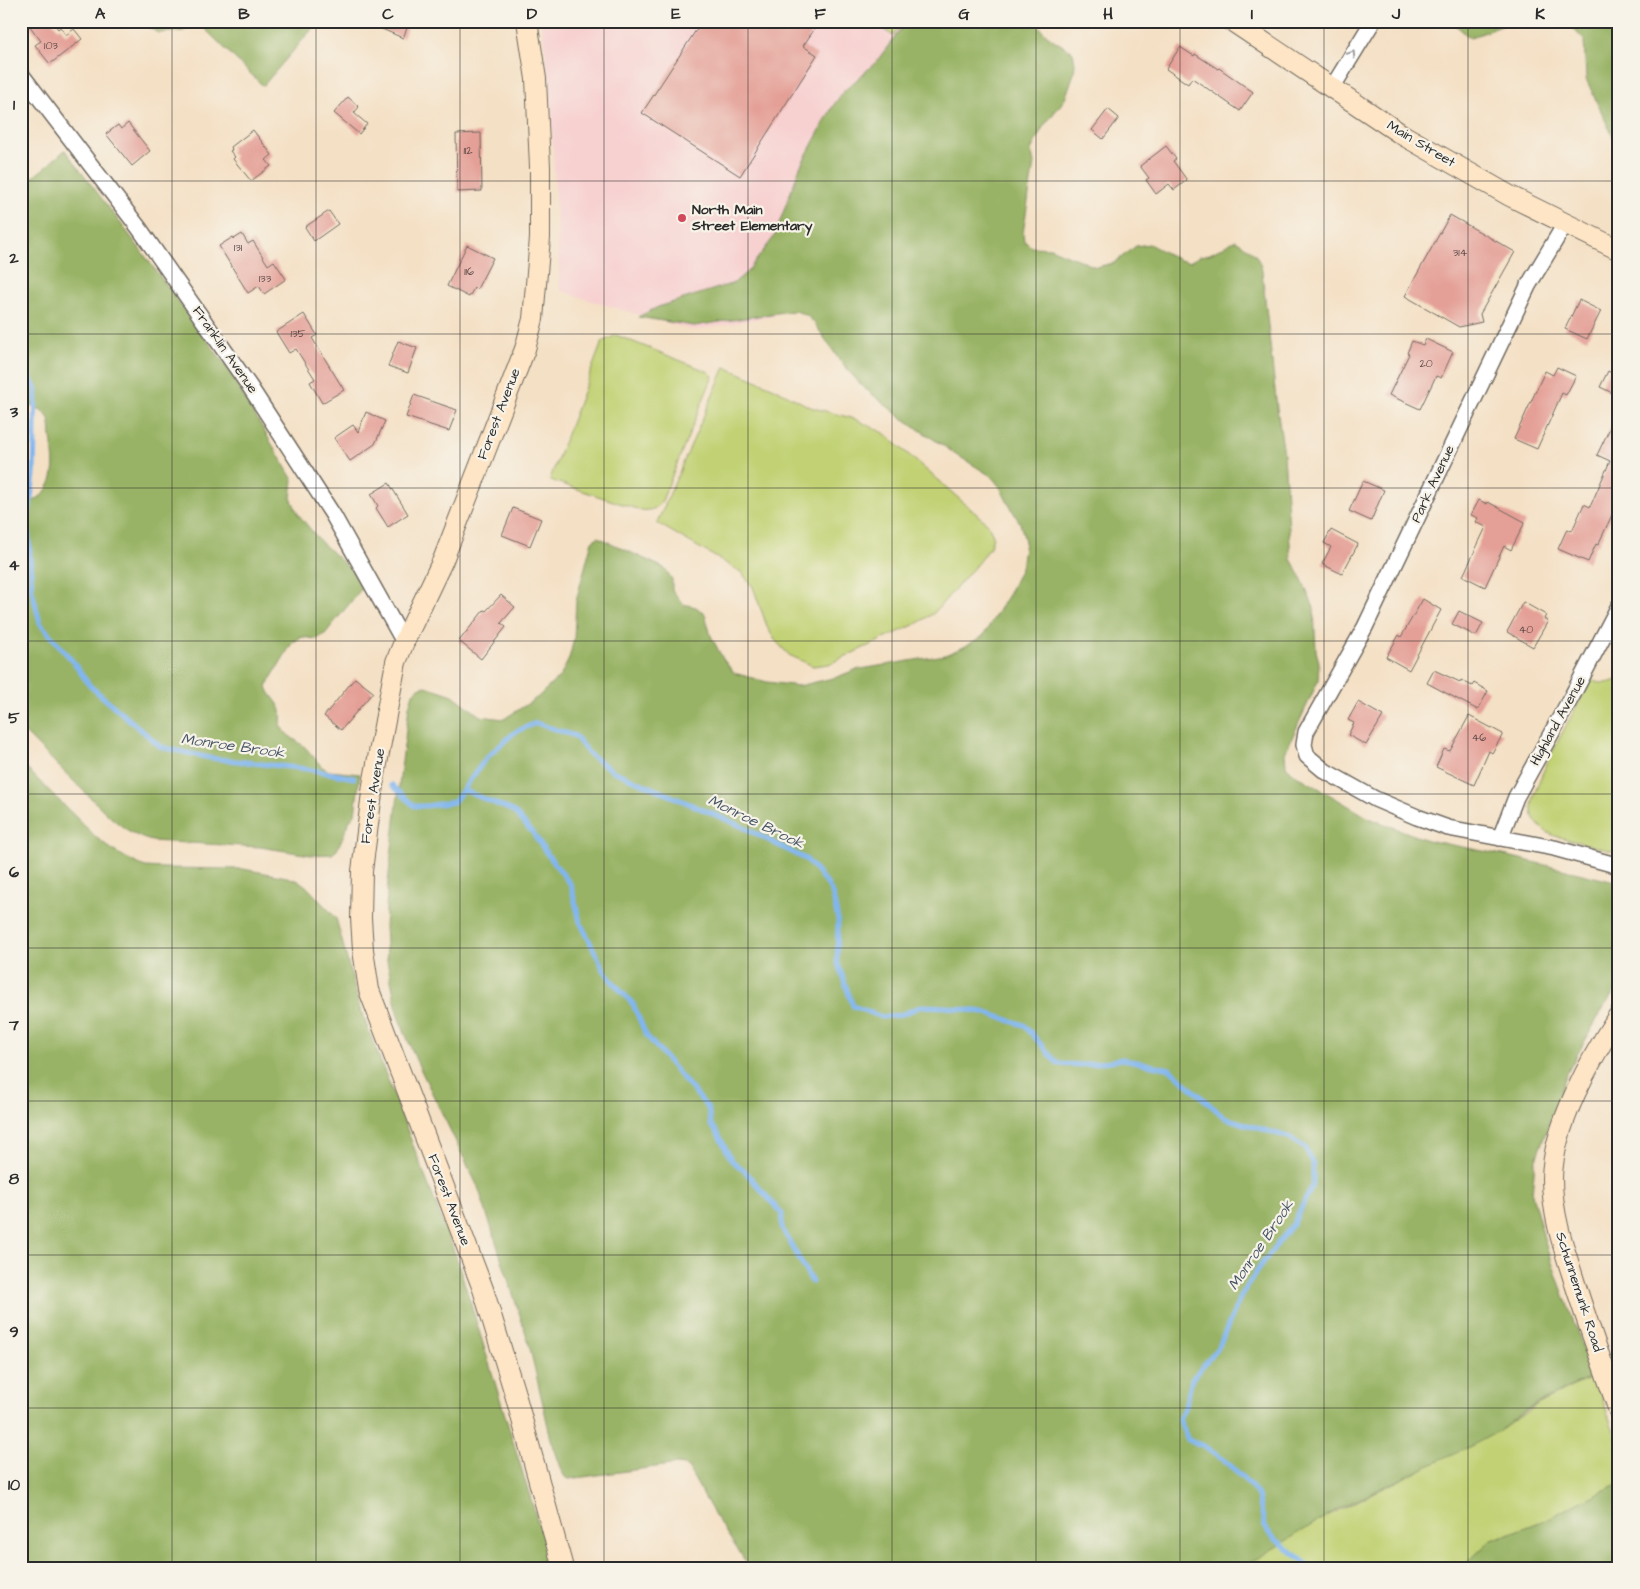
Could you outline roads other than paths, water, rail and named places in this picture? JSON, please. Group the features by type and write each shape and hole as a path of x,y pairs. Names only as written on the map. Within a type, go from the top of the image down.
{"street":[{"name":"Forest Avenue","path":"527,21 536,79 540,167 540,252 533,319 525,349 446,552 396,662 375,776 362,871 362,934 369,990 484,1289 563,1568"},
{"name":"Main Street","path":"1232,21 1401,134 1510,196 1619,250"},
{"path":"1332,88 1373,21"},
{"name":"Franklin Avenue","path":"21,74 139,228 250,387 333,515 404,642"},
{"name":"Park Avenue","path":"1500,838 1448,828 1374,799 1325,771 1307,756 1304,745 1306,732 1365,627 1528,286 1565,224"},
{"name":"Highland Avenue","path":"1500,838 1516,796 1619,606"},
{"path":"1500,838 1554,848 1619,866"},
{"name":"Schunnemunk Road","path":"1619,1015 1589,1066 1573,1099 1559,1140 1553,1170 1553,1193 1557,1224 1580,1300 1619,1411"}],"waterway":[{"name":"Monroe Brook","path":"21,358 36,390 34,475 28,521 32,590 40,623 75,664 89,685 161,747 210,758 307,769 354,778"},
{"name":"Monroe Brook","path":"392,785 414,806 454,802 487,757 515,732 536,723 575,736 589,754 613,771 741,826 807,860 828,885 833,896 838,920 837,961 853,1006 882,1017 900,1015 922,1006 983,1012 1024,1025 1058,1064 1085,1065 1123,1059 1170,1069 1225,1118 1288,1137 1304,1147 1313,1163 1313,1185 1293,1224 1261,1265 1242,1294 1219,1346 1192,1379 1185,1407 1179,1419 1188,1440 1204,1446 1229,1464 1250,1485 1258,1496 1265,1527 1274,1538 1312,1568"},
{"path":"463,790 513,811 533,833 571,885 580,922 603,968 611,980 633,1004 646,1035 708,1108 711,1125 717,1132 732,1161 743,1169 782,1214 782,1228 812,1282"}],"place":[{"name":"North Main Street Elementary","path":"682,218"}]}
